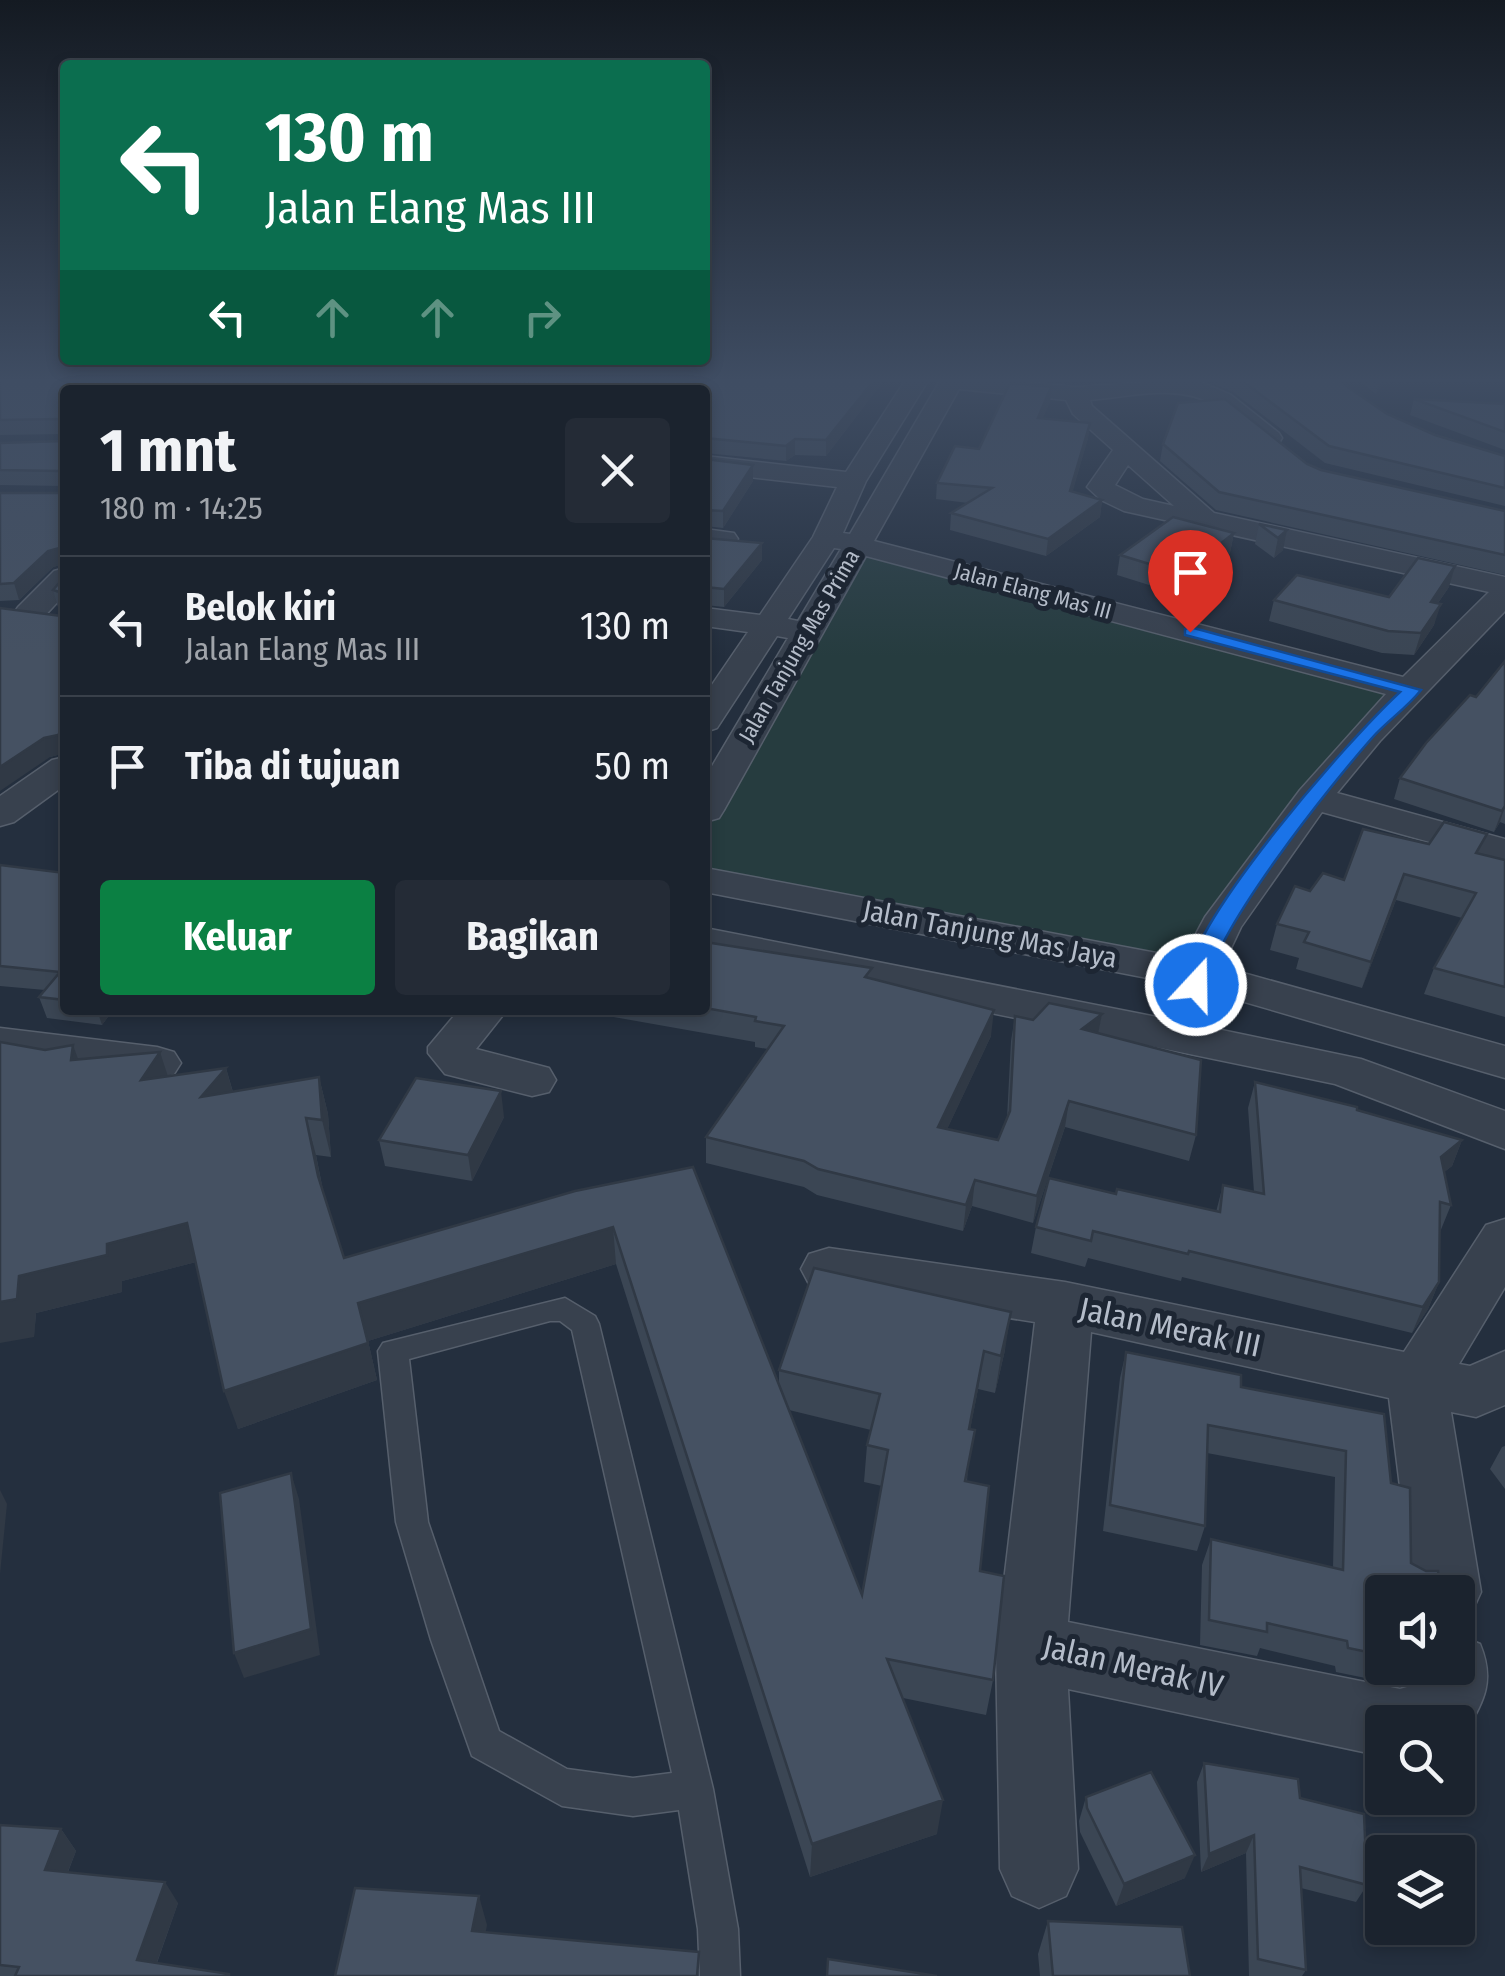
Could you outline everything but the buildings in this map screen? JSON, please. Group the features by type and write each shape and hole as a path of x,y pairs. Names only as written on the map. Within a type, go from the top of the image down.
{"street":[{"path":"768,471 853,481"},
{"name":"Jalan Tanjung Mas Prima","path":"710,801 804,638 842,541 853,481 862,471"},
{"name":"Jalan Tanjung Mas Prima","path":"710,713 761,634 842,541 886,471"},
{"path":"1109,471 1102,480 1104,491 1153,509 1505,590 1367,733 1313,798 1220,926 1193,1002"},
{"path":"1149,471 1205,520"},
{"name":"Jalan Elang Mas III","path":"842,541 1412,690"},
{"path":"14,614 60,580"},
{"path":"14,614 60,621"},
{"path":"710,619 761,634"},
{"path":"710,636 761,634 804,638"},
{"path":"1313,798 1505,850"},
{"name":"Jalan Tanjung Mas Jaya","path":"710,881 1193,1002 1505,1062"},
{"path":"710,942 1193,1002 1344,1070 1440,1103 1505,1131"},
{"path":"480,1015 452,1047 454,1056 462,1063 532,1080"},
{"path":"0,1043 157,1063"},
{"path":"1445,1575 1417,1382 1505,1240"},
{"name":"Jalan Merak III","path":"829,1269 1064,1304 1476,1392 1505,1375"},
{"name":"Jalan Merak IV","path":"1064,1304 1030,1648 1365,1716"},
{"path":"1030,1648 1039,1868"}],"lane":[{"path":"694,1789 633,1798 562,1788 485,1743 412,1522 393,1351 550,1310 565,1309 585,1324 694,1789 718,1928 720,1976"}],"green space":[{"path":"863,551 1396,693 1305,797 1178,962 710,871 710,826"}],"route":[{"path":"1190,632 1412,690 1367,733 1313,798 1220,926 1196,985"}]}
